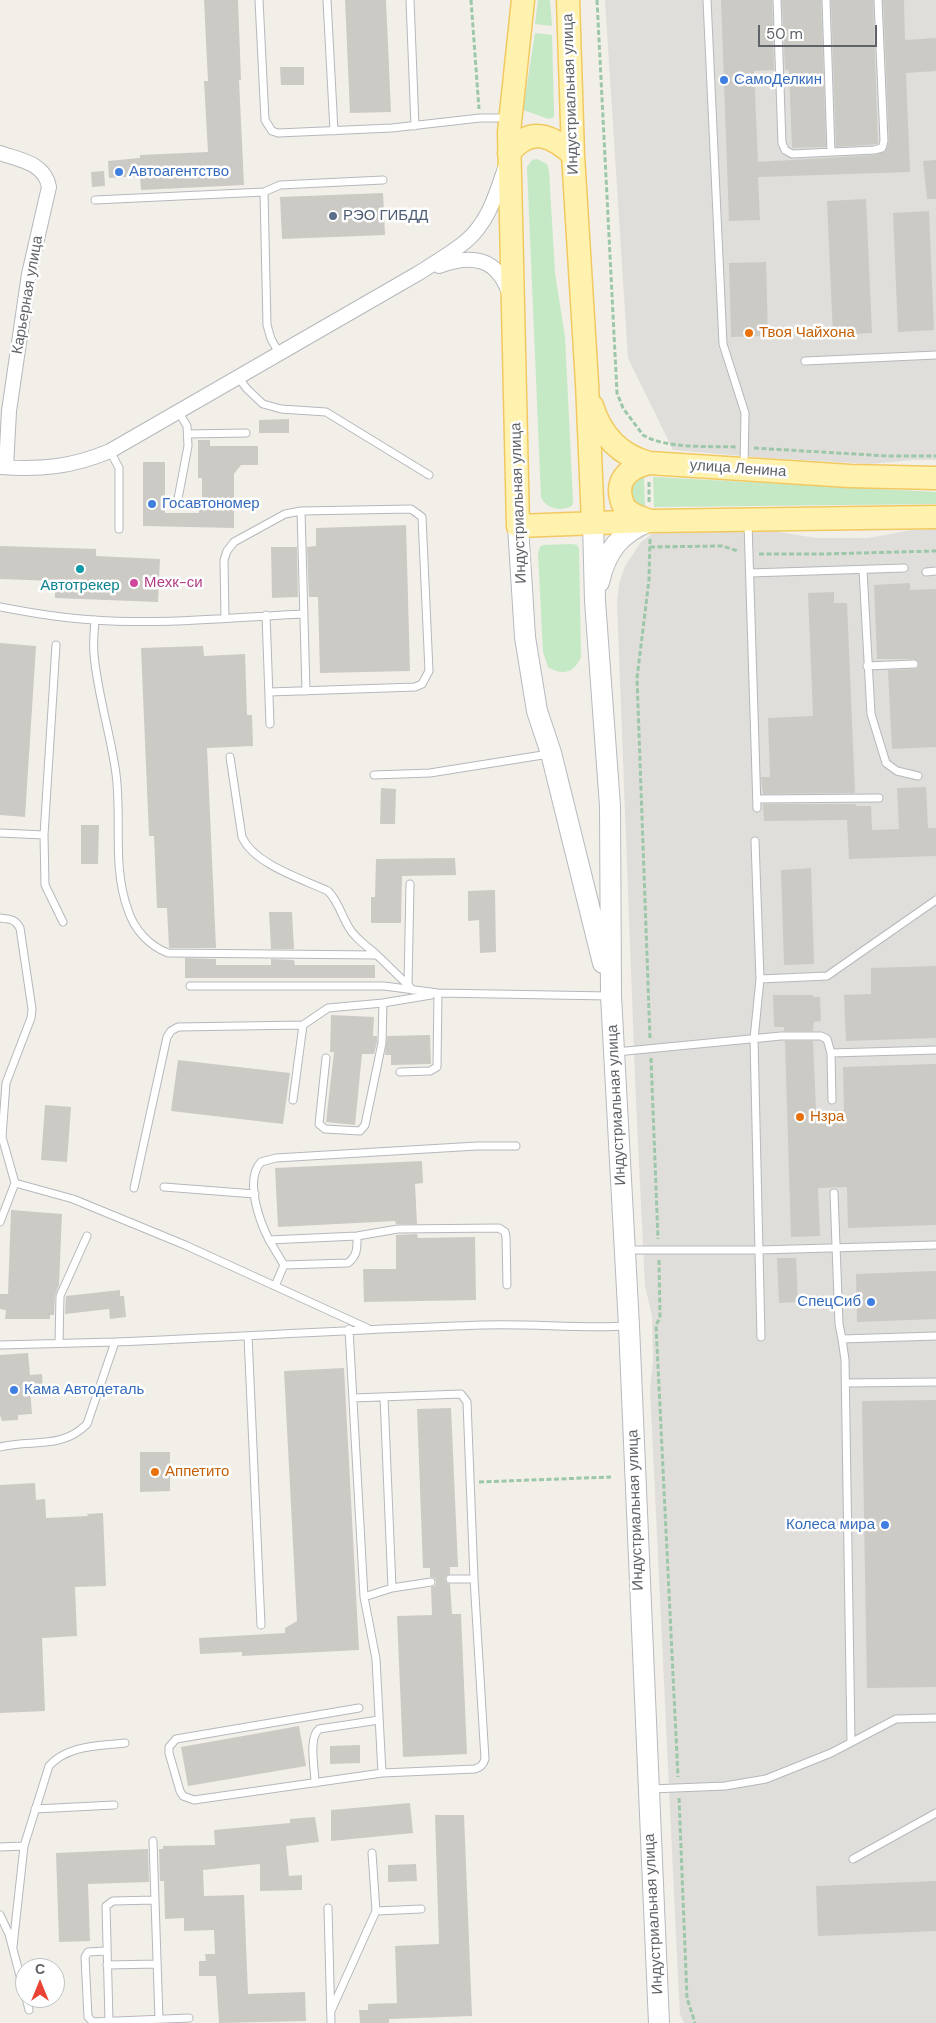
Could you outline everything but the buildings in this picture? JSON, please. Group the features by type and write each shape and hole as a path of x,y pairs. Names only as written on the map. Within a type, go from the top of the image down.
{"main road":[{"name":"Индустриальная улица","path":"523,0 510,118 509,153 518,526 525,637 537,711 551,753 612,996"},
{"name":"Индустриальная улица","path":"568,0 573,155 588,384 595,601 610,806 614,1052 659,2023"},
{"path":"509,153 520,141 529,137 539,136 552,138 573,155"},
{"name":"улица Ленина","path":"588,384 594,412 610,441 624,453 649,463 744,459 850,476 936,478"},
{"path":"649,463 638,465 624,476 620,484 620,494 622,504 627,510 650,521"},
{"path":"518,526 650,521 936,517"},
{"path":"595,601 602,572 613,548 627,532 650,521"}],"street":[{"name":"Карьерная улица","path":"0,153 38,167 48,177 49,187 29,274 9,411 3,467"},
{"path":"3,467 64,466 79,463 110,451 417,274 465,242 475,232 496,196 509,153"},
{"path":"417,274 463,258 482,262 491,267 504,280 513,304"}],"lane":[{"path":"259,0 265,120 272,131 278,134 416,126 480,118 510,118"},
{"path":"327,0 334,131"},
{"path":"410,0 416,126"},
{"path":"707,0 724,344 745,413 744,459"},
{"path":"777,0 782,143 785,150 792,154 882,148 884,141 878,0"},
{"path":"826,0 831,152"},
{"path":"95,200 264,192 280,185 383,180"},
{"path":"264,192 267,325 271,339 280,353"},
{"path":"805,361 936,355"},
{"path":"238,377 247,389 263,404 281,409 326,412 429,475"},
{"path":"177,504 188,434 187,426 178,411"},
{"path":"188,434 246,433"},
{"path":"110,451 119,468 119,529"},
{"path":"225,618 224,560 227,550 234,542 285,514 411,509 422,517 424,524 429,671 422,684 416,687 269,692"},
{"path":"301,512 306,691"},
{"path":"748,520 757,808"},
{"path":"750,573 904,568"},
{"path":"863,570 870,714 886,763 897,771 918,776"},
{"path":"926,572 936,571"},
{"path":"0,607 46,615 95,620 151,622 304,614"},
{"path":"266,616 270,724"},
{"path":"95,620 94,656 116,774 122,892 133,922 150,943 158,949 168,952 377,955"},
{"path":"56,645 44,835 46,885 64,922"},
{"path":"867,666 914,664"},
{"path":"374,775 430,773 551,753"},
{"path":"230,757 242,838 246,846 260,859 328,891 334,897 348,927 354,935 410,987"},
{"path":"757,799 879,798"},
{"path":"0,832 44,835"},
{"path":"755,841 760,980 754,1039 761,1337"},
{"path":"410,884 410,987"},
{"path":"760,980 828,976 936,900"},
{"path":"0,918 11,919 17,922 20,928 32,1009 29,1026 6,1083 1,1136 14,1183 0,1222"},
{"path":"190,986 384,986 410,987 438,994"},
{"path":"400,1072 430,1071 437,1067 438,994"},
{"path":"134,1188 167,1037 171,1031 178,1027 303,1025 328,1008 383,1003 438,994 612,996"},
{"path":"326,1058 319,1124 325,1129 360,1131 365,1125 381,1052 383,1003"},
{"path":"293,1100 303,1025"},
{"path":"614,1052 754,1039 821,1036 827,1039 831,1053 832,1100"},
{"path":"831,1053 936,1050"},
{"path":"284,1265 261,1223 255,1194 254,1173 261,1162 268,1159 477,1146 516,1146"},
{"path":"14,1183 73,1199 185,1245 369,1329"},
{"path":"164,1188 255,1194"},
{"path":"834,1193 839,1324 845,1360 851,1742"},
{"path":"270,1240 356,1236 398,1229 499,1228 505,1232 506,1237 507,1285"},
{"path":"59,1343 60,1296 87,1236"},
{"path":"284,1265 348,1263 354,1259 356,1236"},
{"path":"624,1250 759,1250 936,1245"},
{"path":"275,1286 284,1265"},
{"path":"0,1345 115,1342 487,1324 591,1328 628,1326"},
{"path":"349,1330 364,1597 376,1660 382,1773"},
{"path":"248,1336 261,1625"},
{"path":"842,1339 936,1336"},
{"path":"0,1446 51,1442 77,1434 87,1424 115,1342"},
{"path":"845,1383 936,1382"},
{"path":"353,1398 461,1394 467,1402 474,1579 485,1759 480,1768 476,1769 382,1773 194,1800 188,1799 180,1791 169,1747 172,1742 182,1737 359,1708"},
{"path":"384,1397 392,1588"},
{"path":"450,1579 474,1579"},
{"path":"364,1597 392,1588 430,1582"},
{"path":"648,1789 725,1786 766,1779 810,1762 896,1719 936,1718"},
{"path":"316,1783 313,1742 315,1732 319,1729 379,1720"},
{"path":"13,1946 24,1846 49,1766 54,1760 65,1753 125,1743"},
{"path":"35,1809 114,1805"},
{"path":"852,1859 936,1813"},
{"path":"153,1841 159,2020"},
{"path":"0,1847 24,1846"},
{"path":"331,2010 376,1911 372,1853"},
{"path":"109,2021 105,1911 108,1903 113,1901 155,1900"},
{"path":"328,1908 331,2023"},
{"path":"376,1911 421,1909"},
{"path":"0,1915 16,1958"},
{"path":"106,1951 88,1952 85,1958 88,2017 93,2022 137,2022 190,2018"},
{"path":"107,1965 157,1964"}],"path":[{"path":"471,0 480,118"},
{"path":"597,0 617,393 623,408 644,436 649,439 744,459 936,456"},
{"path":"649,439 649,580 637,678 659,1251 660,1318 656,1325 687,1998 695,2023"},
{"path":"650,547 722,546 749,554 936,551"},
{"path":"470,1482 611,1477"}],"shaded area":[{"path":"605,0 936,0 936,460 870,464 673,450 628,358"},
{"path":"936,529 936,2023 684,2023 680,2014 679,1998 650,1388 653,1361 652,1316 645,1286 636,1102 617,602 619,584 625,566 641,542 652,534 773,531 816,538 868,538 912,530"}],"green space":[{"path":"538,0 550,0 552,26 535,24"},
{"path":"535,33 552,35 554,117 549,119 523,110"},
{"path":"537,159 547,164 549,171 555,273 565,337 573,501 572,506 563,509 550,507 541,497 527,167 532,160"},
{"path":"640,477 644,477 645,508 633,502 631,485"},
{"path":"653,477 936,492 936,504 654,507"},
{"path":"543,545 577,545 579,549 581,657 575,667 563,672 548,667 543,652 538,553"}],"place":[{"name":"СамоДелкин","path":"724,80"},
{"name":"Автоагентство","path":"119,172"},
{"name":"РЭО ГИБДД","path":"333,216"},
{"name":"Твоя Чайхона","path":"749,333"},
{"name":"Госавтономер","path":"152,504"},
{"name":"Автотрекер","path":"80,569"},
{"name":"Мехк-си","path":"134,583"},
{"name":"Нзра","path":"800,1117"},
{"name":"СпецСиб","path":"871,1302"},
{"name":"Кама Автодеталь","path":"14,1390"},
{"name":"Аппетито","path":"155,1472"},
{"name":"Колеса мира","path":"885,1525"}]}
